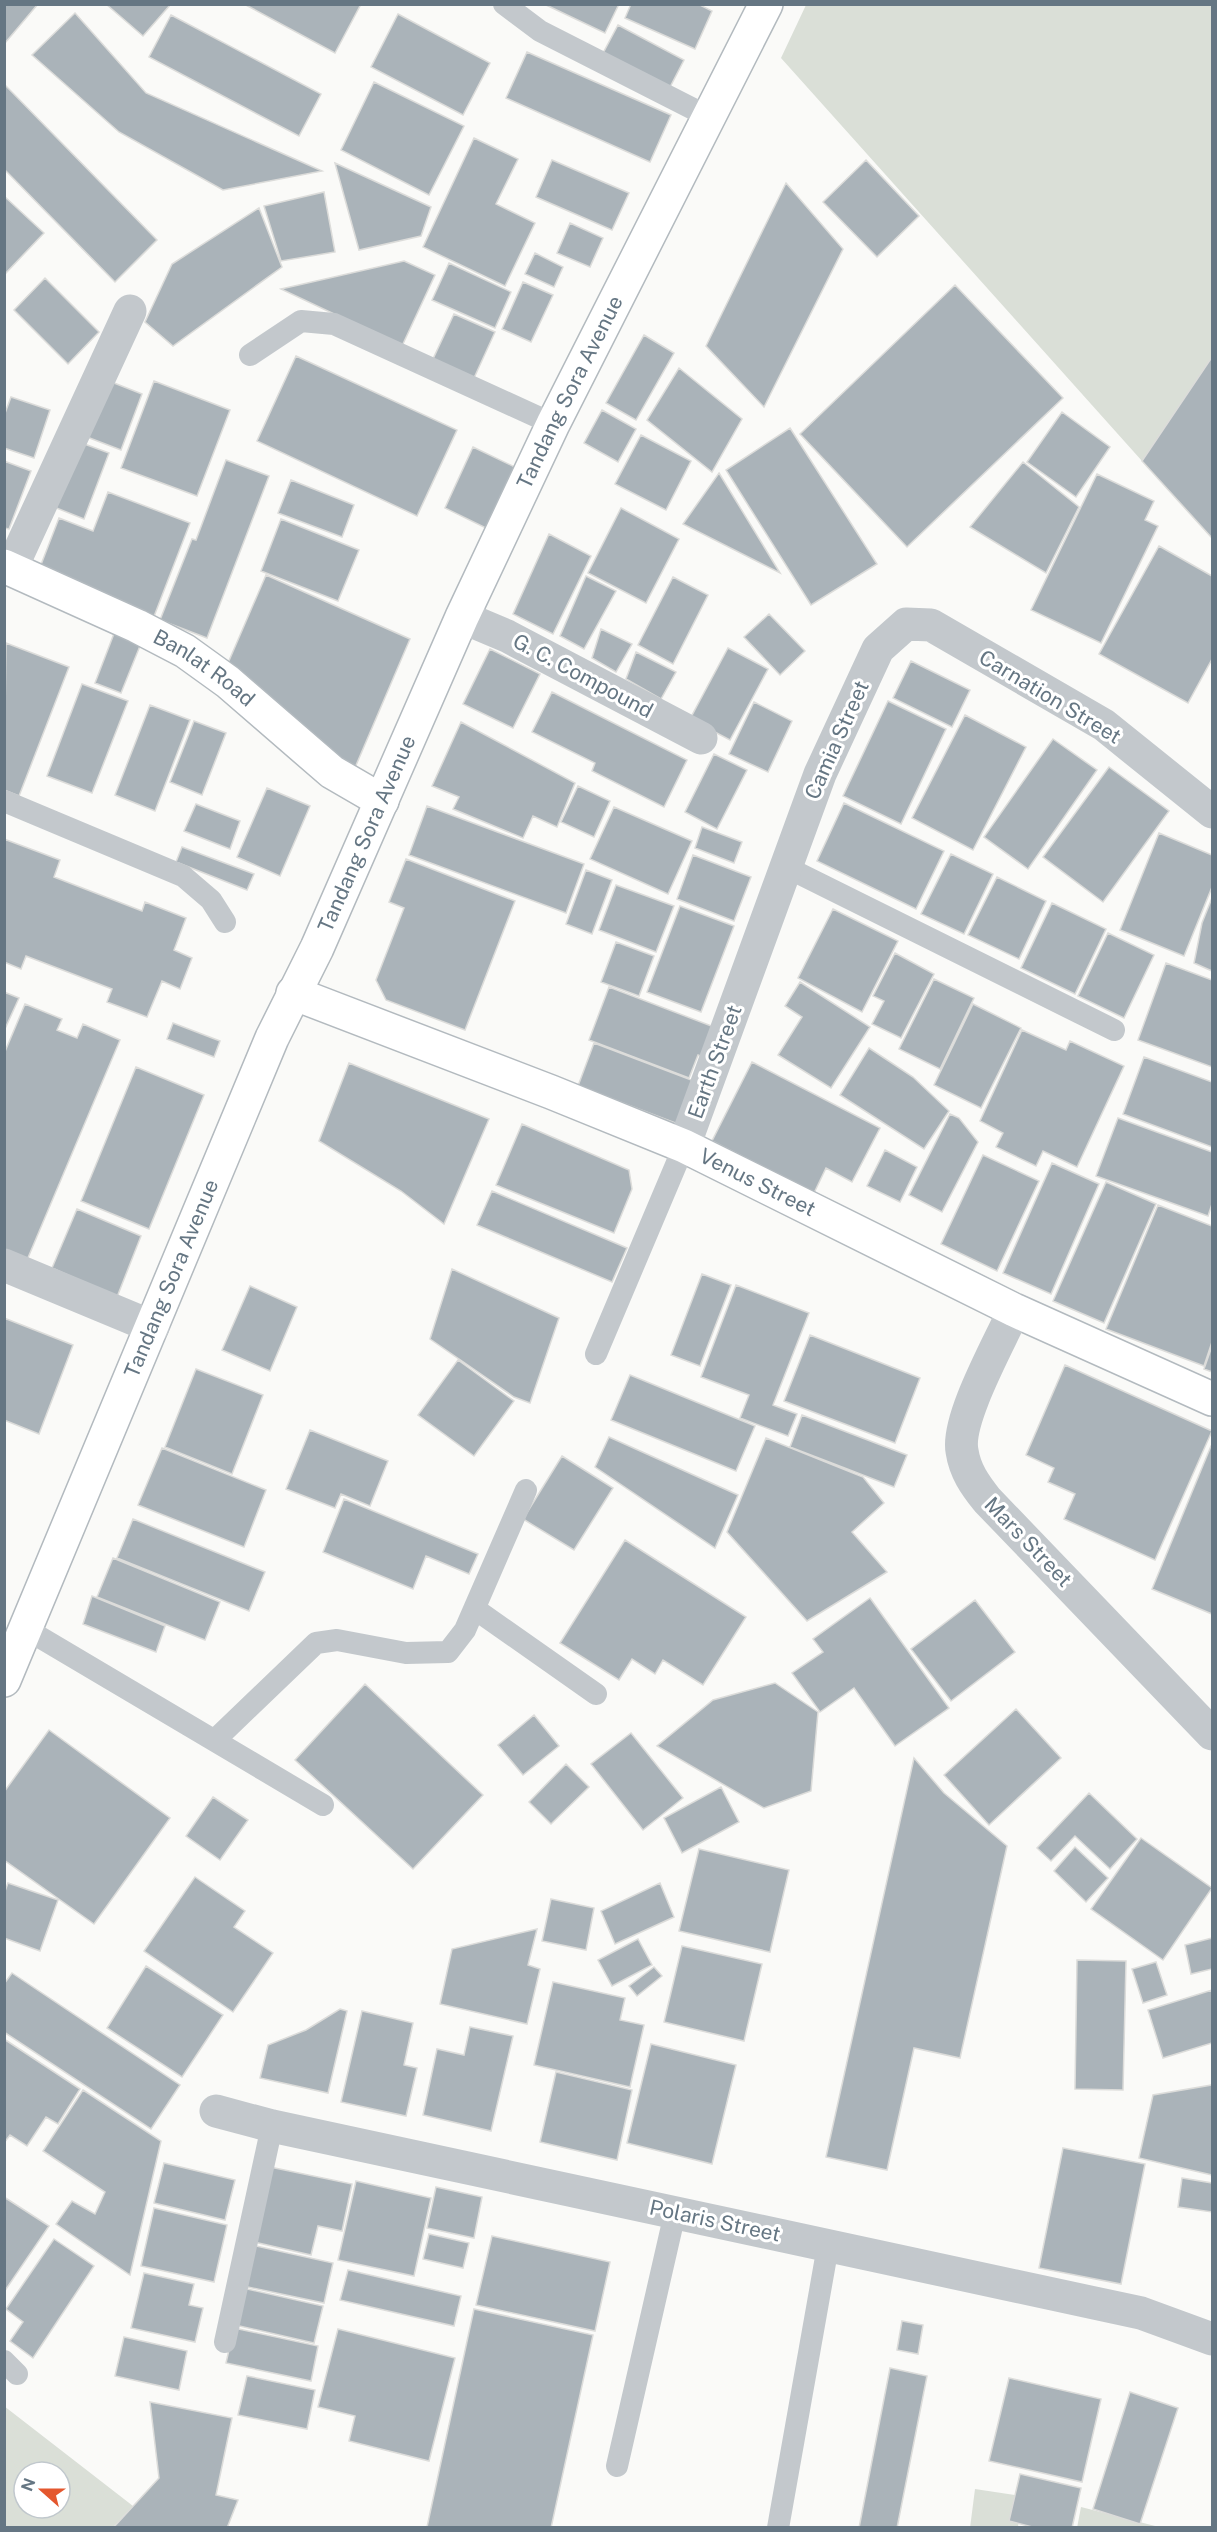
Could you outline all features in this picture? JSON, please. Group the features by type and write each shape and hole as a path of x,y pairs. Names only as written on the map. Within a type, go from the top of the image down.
{"main road":[{"name":"Tandang Sora Avenue","path":"4,1680 293,993 317,948 462,617 553,424 766,4"},
{"name":"Banlat Road","path":"8,568 137,626 185,651 228,682 332,772 382,801"},
{"name":"Venus Street","path":"293,993 551,1092 684,1146 1014,1310 1212,1399"}],"street":[{"path":"8,568 130,311"},
{"name":"G. C. Compound","path":"462,617 507,636 701,738"},
{"name":"Carnation Street","path":"906,624 931,625 1104,725 1212,812"},
{"name":"Camia Street","path":"786,867 820,774 878,649 906,624"},
{"name":"Earth Street","path":"684,1146 786,867"},
{"path":"4,1265 153,1327"},
{"name":"Mars Street","path":"1014,1310 965,1419 961,1450 967,1469 987,1500 1212,1734"},
{"name":"Polaris Street","path":"216,2111 272,2126 1141,2313 1212,2339"}],"lane":[{"path":"504,4 540,31 709,117"},
{"path":"250,355 300,321 334,324 553,424"},
{"path":"4,801 183,876 211,900 225,922"},
{"path":"786,867 1114,1030"},
{"name":"Earth Street","path":"596,1354 684,1146"},
{"path":"216,1739 316,1643 338,1640 406,1653 448,1652 465,1630 526,1490"},
{"path":"475,1609 596,1694"},
{"path":"26,1629 216,1739 323,1805"},
{"path":"225,2342 272,2126"},
{"path":"617,2466 675,2213"},
{"path":"778,2528 828,2246"}],"shaded area":[{"path":"806,5 1212,5 1212,357 1142,461 781,58"},
{"path":"4,2406 133,2506 113,2527 5,2527"},
{"path":"975,2489 1022,2496 1018,2527 970,2528"},
{"path":"1081,2507 1159,2527 1077,2528"}],"building":[{"path":"4,4 38,4 5,43 4,43"},
{"path":"106,4 171,4 143,36"},
{"path":"244,4 361,4 335,53"},
{"path":"544,4 619,4 605,33"},
{"path":"631,4 698,4 712,11 695,49 625,18"},
{"path":"75,13 146,93 322,171 223,190 119,132 32,55"},
{"path":"398,14 490,63 463,115 371,67"},
{"path":"171,15 321,94 299,136 149,57"},
{"path":"618,25 684,60 668,91 601,57"},
{"path":"527,52 671,115 650,162 506,98"},
{"path":"374,82 464,126 429,195 341,150"},
{"path":"5,85 157,240 115,282 4,169"},
{"path":"474,138 518,159 496,204 535,223 505,286 423,247"},
{"path":"552,160 629,193 612,230 536,197"},
{"path":"866,160 919,216 877,257 823,202"},
{"path":"335,163 431,207 421,236 359,250"},
{"path":"786,183 843,249 764,407 706,346"},
{"path":"324,192 335,252 281,261 264,206"},
{"path":"4,196 44,233 4,275"},
{"path":"259,208 282,267 173,346 145,322 172,264"},
{"path":"570,223 603,238 590,267 557,253"},
{"path":"535,253 563,267 554,287 525,274"},
{"path":"404,261 435,275 402,346 281,289"},
{"path":"449,263 511,292 495,328 432,300"},
{"path":"45,278 99,332 68,364 14,310"},
{"path":"523,282 553,295 531,342 502,329"},
{"path":"955,285 1063,398 907,547 800,434"},
{"path":"454,314 495,332 474,378 433,359"},
{"path":"644,335 674,353 636,420 606,403"},
{"path":"296,356 457,430 417,516 257,441"},
{"path":"1212,357 1212,538 1142,461"},
{"path":"679,368 742,419 712,472 647,420"},
{"path":"109,381 142,394 121,450 87,437"},
{"path":"154,381 230,410 197,496 121,468"},
{"path":"11,397 50,410 34,458 4,448 4,416"},
{"path":"602,410 636,429 618,462 584,443"},
{"path":"1062,412 1110,447 1076,497 1027,462"},
{"path":"790,428 877,564 811,605 726,470"},
{"path":"641,435 691,461 666,510 615,484"},
{"path":"79,442 109,453 84,519 54,507"},
{"path":"473,447 521,470 492,531 445,508"},
{"path":"226,460 269,476 207,638 160,620 192,539 196,540"},
{"path":"4,461 31,471 9,529 4,528"},
{"path":"1023,462 1079,507 1046,573 970,527"},
{"path":"719,473 780,573 683,524"},
{"path":"1097,474 1154,501 1145,520 1158,526 1101,643 1031,610"},
{"path":"291,480 354,505 342,537 278,513"},
{"path":"108,492 190,523 153,619 37,575 59,518 93,531"},
{"path":"621,508 679,539 646,603 588,573"},
{"path":"281,519 359,550 338,601 261,571"},
{"path":"549,534 591,556 553,634 513,614"},
{"path":"1159,546 1212,576 1212,659 1188,703 1099,654"},
{"path":"266,575 410,639 351,777 225,670"},
{"path":"586,576 616,591 584,649 560,636"},
{"path":"673,577 708,595 673,664 638,645"},
{"path":"769,614 805,651 780,675 744,637"},
{"path":"601,629 632,644 616,672 592,658"},
{"path":"115,631 142,641 121,693 95,683"},
{"path":"6,643 69,667 19,796 4,790"},
{"path":"728,648 768,669 730,740 690,719"},
{"path":"490,649 540,674 513,728 463,704"},
{"path":"636,652 676,672 661,699 626,679"},
{"path":"911,661 970,690 952,727 893,698"},
{"path":"82,684 128,701 92,793 47,776"},
{"path":"552,692 687,760 664,807 592,771 595,763 532,732"},
{"path":"888,701 946,729 901,824 843,796"},
{"path":"754,702 792,721 768,772 729,754"},
{"path":"150,705 190,720 155,811 115,795"},
{"path":"965,715 1026,747 973,850 912,818"},
{"path":"194,721 226,733 202,795 170,782"},
{"path":"461,722 575,783 557,827 533,816 523,838 453,809 459,797 432,786"},
{"path":"1053,739 1097,770 1028,869 984,837"},
{"path":"714,754 747,770 717,829 685,812"},
{"path":"1109,767 1169,811 1103,902 1043,857"},
{"path":"578,786 610,801 594,837 561,822"},
{"path":"267,788 310,806 280,876 237,857"},
{"path":"844,803 944,851 916,909 817,861"},
{"path":"196,804 240,821 230,849 184,831"},
{"path":"427,806 584,864 566,913 409,855"},
{"path":"614,807 692,841 668,894 590,859"},
{"path":"702,827 742,842 734,863 695,848"},
{"path":"1159,833 1212,855 1212,887 1184,956 1120,930"},
{"path":"4,839 60,860 54,877 142,911 145,902 186,918 174,950 192,958 180,989 162,981 147,1017 107,1002 112,989 26,956 21,969 4,962"},
{"path":"182,847 254,874 247,890 176,862"},
{"path":"951,854 993,874 964,934 921,914"},
{"path":"693,855 751,877 734,921 677,899"},
{"path":"406,859 515,901 465,1030 386,1000 376,980 404,908 389,902"},
{"path":"586,870 612,880 592,934 566,924"},
{"path":"997,877 1046,901 1019,959 968,935"},
{"path":"616,885 674,906 656,952 599,930"},
{"path":"1212,898 1212,971 1194,963 1202,923"},
{"path":"1052,903 1106,929 1075,994 1021,968"},
{"path":"680,906 734,926 701,1012 647,992"},
{"path":"833,909 898,941 862,1012 798,978"},
{"path":"1108,933 1154,955 1124,1018 1078,996"},
{"path":"616,942 654,956 639,996 601,982"},
{"path":"895,953 934,974 901,1038 872,1024 884,1001 873,996"},
{"path":"1166,963 1212,980 1212,1067 1138,1040"},
{"path":"934,979 974,998 940,1069 899,1049"},
{"path":"800,982 870,1027 831,1088 778,1055 802,1017 785,1006"},
{"path":"609,987 714,1027 703,1057 698,1055 689,1078 589,1040"},
{"path":"4,992 19,998 4,1031"},
{"path":"25,1004 62,1019 57,1030 77,1038 83,1024 120,1040 27,1260 4,1251 4,1054"},
{"path":"973,1004 1021,1028 981,1108 934,1085"},
{"path":"173,1023 220,1041 214,1057 167,1039"},
{"path":"1022,1030 1066,1050 1070,1041 1124,1066 1077,1167 1043,1151 1036,1166 996,1147 1003,1133 980,1121"},
{"path":"594,1043 694,1081 678,1124 578,1086"},
{"path":"869,1048 913,1077 949,1111 924,1149 840,1095"},
{"path":"1144,1057 1212,1082 1212,1147 1123,1114"},
{"path":"752,1062 880,1128 852,1182 826,1168 814,1193 712,1141"},
{"path":"349,1063 489,1119 444,1224 401,1191 319,1141"},
{"path":"136,1067 204,1095 149,1229 81,1201"},
{"path":"950,1114 959,1118 978,1142 942,1212 909,1195"},
{"path":"1118,1118 1212,1152 1212,1204 1208,1216 1096,1176"},
{"path":"522,1124 629,1170 632,1189 614,1233 496,1185"},
{"path":"885,1150 917,1167 900,1202 867,1186"},
{"path":"983,1155 1039,1181 997,1271 941,1244"},
{"path":"1052,1163 1099,1184 1051,1294 1003,1273"},
{"path":"1106,1182 1156,1204 1104,1323 1053,1301"},
{"path":"492,1191 627,1248 612,1282 477,1225"},
{"path":"1158,1205 1212,1226 1212,1342 1204,1366 1106,1329"},
{"path":"77,1209 141,1236 117,1297 52,1268"},
{"path":"452,1269 559,1318 530,1403 514,1397 430,1339"},
{"path":"702,1274 731,1285 700,1366 671,1355"},
{"path":"736,1285 809,1313 773,1405 797,1414 788,1436 740,1418 749,1395 701,1377"},
{"path":"250,1286 297,1307 270,1371 222,1350"},
{"path":"4,1318 73,1345 39,1434 4,1420"},
{"path":"810,1335 920,1378 895,1443 784,1401"},
{"path":"1212,1346 1212,1372 1204,1369"},
{"path":"458,1360 514,1401 474,1456 418,1415"},
{"path":"1065,1365 1212,1431 1155,1560 1064,1519 1075,1494 1048,1482 1054,1468 1026,1455"},
{"path":"196,1369 263,1395 232,1474 165,1447"},
{"path":"630,1375 755,1426 736,1471 611,1420"},
{"path":"802,1415 907,1455 894,1487 790,1447"},
{"path":"310,1430 388,1461 370,1506 341,1494 335,1508 286,1489"},
{"path":"609,1437 738,1495 715,1548 595,1467"},
{"path":"766,1438 863,1477 884,1503 852,1532 887,1572 807,1621 727,1532"},
{"path":"1212,1446 1212,1614 1152,1589"},
{"path":"162,1448 266,1490 244,1547 138,1505"},
{"path":"562,1456 613,1488 574,1550 523,1519"},
{"path":"344,1499 478,1554 469,1574 426,1556 413,1589 323,1552"},
{"path":"133,1519 265,1572 249,1611 117,1558"},
{"path":"625,1540 746,1617 703,1685 663,1660 655,1674 632,1659 619,1680 560,1643"},
{"path":"113,1558 220,1602 205,1640 97,1597"},
{"path":"92,1596 165,1626 156,1652 83,1624"},
{"path":"870,1598 949,1708 895,1746 854,1688 820,1712 792,1673 823,1652 813,1639"},
{"path":"975,1600 1015,1652 951,1701 911,1649"},
{"path":"775,1683 818,1712 811,1791 764,1808 657,1746 713,1700"},
{"path":"365,1684 483,1795 413,1869 295,1760"},
{"path":"1016,1709 1061,1758 989,1825 944,1775"},
{"path":"534,1715 559,1746 523,1775 498,1745"},
{"path":"49,1730 170,1818 94,1924 4,1860 4,1792"},
{"path":"631,1733 683,1798 643,1830 591,1764"},
{"path":"914,1758 944,1793 1007,1846 960,2058 914,2048 887,2170 826,2157"},
{"path":"566,1764 589,1787 551,1824 529,1802"},
{"path":"721,1787 739,1822 682,1853 664,1818"},
{"path":"1089,1793 1137,1839 1110,1869 1075,1836 1051,1861 1037,1848"},
{"path":"213,1797 248,1820 220,1860 186,1836"},
{"path":"1141,1838 1212,1888 1163,1960 1091,1909"},
{"path":"1075,1847 1108,1878 1086,1902 1054,1871"},
{"path":"699,1849 789,1870 770,1952 679,1931"},
{"path":"195,1877 245,1911 234,1927 273,1953 233,2012 144,1951"},
{"path":"8,1883 58,1900 40,1951 4,1938 4,1894"},
{"path":"660,1883 674,1917 615,1944 601,1911"},
{"path":"551,1899 594,1908 586,1950 542,1941"},
{"path":"537,1929 528,1965 540,1969 527,2024 440,2004 452,1949"},
{"path":"1212,1938 1212,1969 1191,1974 1185,1945"},
{"path":"638,1939 652,1965 612,1986 598,1960"},
{"path":"682,1946 762,1964 744,2041 664,2022"},
{"path":"1077,1960 1126,1961 1123,2090 1075,2089"},
{"path":"1156,1962 1167,1995 1143,2003 1132,1969"},
{"path":"146,1966 223,2015 182,2077 107,2028"},
{"path":"654,1967 662,1976 637,1996 629,1986"},
{"path":"12,1973 180,2085 151,2129 4,2032 4,1984"},
{"path":"553,1982 625,1998 620,2020 644,2025 630,2087 534,2065"},
{"path":"1212,1990 1212,2043 1163,2058 1148,2010"},
{"path":"340,2009 347,2011 328,2093 260,2078 268,2045 306,2030"},
{"path":"362,2011 413,2023 404,2065 417,2068 406,2116 341,2102"},
{"path":"470,2027 513,2036 491,2131 423,2115 437,2049 464,2055"},
{"path":"4,2039 80,2089 58,2124 46,2117 27,2146 10,2135 4,2143"},
{"path":"651,2044 736,2065 712,2164 627,2143"},
{"path":"556,2072 632,2090 617,2160 540,2142"},
{"path":"1212,2085 1212,2175 1139,2158 1153,2095"},
{"path":"83,2090 161,2141 130,2275 56,2224 72,2201 95,2214 105,2192 43,2151"},
{"path":"1063,2148 1145,2164 1121,2284 1039,2268"},
{"path":"164,2163 235,2180 225,2220 154,2203"},
{"path":"270,2167 352,2184 342,2231 318,2226 311,2255 254,2242"},
{"path":"1182,2178 1212,2183 1212,2212 1178,2207"},
{"path":"356,2181 431,2198 414,2276 338,2260"},
{"path":"436,2187 482,2197 474,2238 427,2228"},
{"path":"4,2197 49,2226 4,2292"},
{"path":"154,2208 227,2225 214,2282 141,2266"},
{"path":"429,2234 469,2243 463,2268 423,2259"},
{"path":"492,2236 610,2262 595,2331 476,2305"},
{"path":"54,2239 94,2266 33,2358 10,2341 23,2322 6,2309"},
{"path":"252,2245 333,2263 324,2303 243,2286"},
{"path":"348,2270 461,2296 454,2326 340,2300"},
{"path":"144,2273 194,2284 189,2305 203,2308 195,2342 131,2328"},
{"path":"243,2288 323,2306 314,2343 235,2325"},
{"path":"474,2309 593,2335 551,2528 427,2527"},
{"path":"902,2321 923,2325 918,2354 897,2350"},
{"path":"234,2328 318,2346 311,2381 226,2363"},
{"path":"338,2329 455,2358 429,2461 349,2441 355,2416 318,2407"},
{"path":"124,2337 187,2351 179,2390 115,2376"},
{"path":"890,2368 927,2376 897,2528 859,2528"},
{"path":"247,2376 315,2390 307,2429 238,2415"},
{"path":"1009,2378 1101,2399 1082,2482 989,2461"},
{"path":"1130,2392 1178,2408 1140,2524 1093,2509"},
{"path":"150,2402 232,2418 216,2495 238,2500 227,2528 113,2528 159,2478"},
{"path":"1020,2474 1081,2488 1072,2528 1036,2528 1009,2521"}]}
